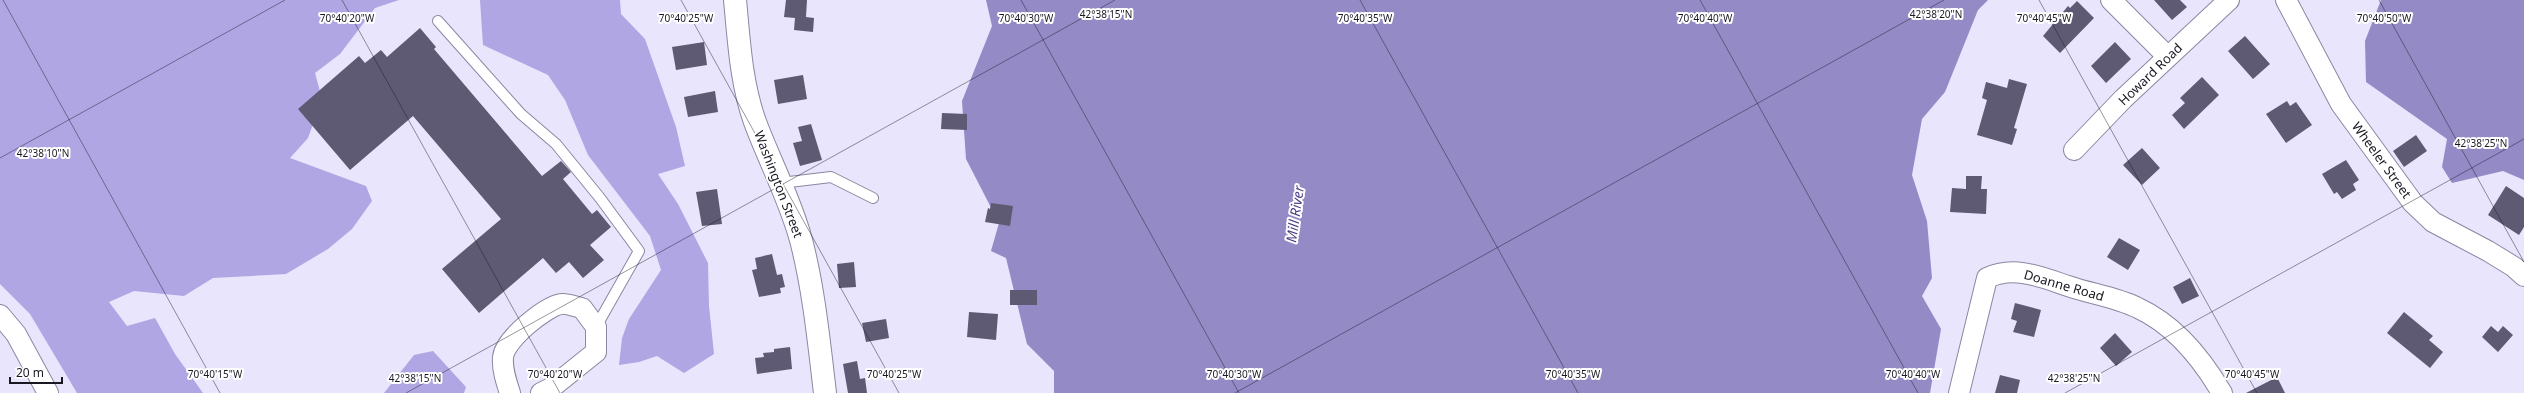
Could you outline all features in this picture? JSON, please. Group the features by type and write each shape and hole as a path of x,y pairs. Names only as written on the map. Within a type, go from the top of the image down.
{"main road":[{"name":"Washington Street","path":"735,0 742,74 755,121 781,183 802,242 820,342 825,393"}],"street":[{"path":"2111,0 2168,57"},
{"name":"Howard Road","path":"2074,150 2168,57 2229,0"},
{"name":"Wheeler Street","path":"2286,0 2341,104 2413,202 2433,222 2488,250 2514,267 2524,276"},
{"name":"Doanne Road","path":"1959,393 1987,278 1997,273 2012,272 2031,274 2138,308 2172,331 2191,349 2211,374 2222,393"},
{"path":"510,393 504,374 503,355 512,341 529,323 548,309 562,304 582,308 596,327 596,352 551,388 541,393"},
{"path":"0,314 16,334 48,393"}],"lane":[{"path":"438,21 521,114 556,144 600,198 639,251 596,327"},
{"path":"781,183 831,177 873,198"}],"shaded area":[{"path":"0,0 399,0 375,8 340,54 315,73 322,99 308,138 290,158 366,186 372,201 352,229 328,249 286,274 213,278 184,296 134,291 109,302 127,326 155,318 175,354 203,393 77,393 30,314 0,284"},
{"path":"480,0 620,0 621,14 645,39 676,127 685,166 658,174 678,204 708,263 709,306 714,354 684,373 657,356 639,362 619,365 622,338 629,319 661,270 650,236 588,155 565,100 548,75 483,45"},
{"path":"433,351 466,387 464,393 384,393 414,355"}],"water":[{"name":"Mill River","path":"986,0 1988,0 1978,10 1945,92 1922,119 1912,175 1927,221 1932,278 1922,296 1941,329 1930,393 1054,393 1054,371 1027,344 1006,258 991,251 999,223 966,159 962,101 992,26"},
{"path":"2381,0 2524,0 2524,180 2503,171 2452,183 2442,167 2447,139 2366,82 2365,41"}],"building":[{"path":"786,0 807,0 806,17 814,18 813,32 794,30 795,18 784,17"},
{"path":"2154,0 2180,0 2187,7 2172,20"},
{"path":"2077,1 2094,18 2060,53 2043,36 2068,6 2070,8"},
{"path":"420,28 436,47 434,49 542,176 561,161 571,172 563,179 592,214 597,210 611,227 590,245 604,260 583,278 569,262 556,273 543,258 479,313 442,269 501,219 413,116 350,170 298,109 359,56 365,63 381,50 387,57"},
{"path":"2245,36 2270,64 2253,79 2228,51"},
{"path":"704,42 707,65 676,70 672,47"},
{"path":"2115,42 2131,59 2106,83 2091,66"},
{"path":"803,75 807,99 778,104 774,80"},
{"path":"2202,77 2219,95 2184,129 2172,115 2185,103 2180,98"},
{"path":"2009,79 2027,84 2014,128 2017,129 2012,145 1977,135 1987,100 1982,98 1986,82 2007,88"},
{"path":"715,91 718,112 688,117 684,97"},
{"path":"2287,101 2290,106 2296,102 2312,125 2286,143 2266,114"},
{"path":"942,113 967,114 967,130 941,129"},
{"path":"811,124 822,160 800,166 793,143 802,141 798,127"},
{"path":"2416,135 2427,151 2404,167 2393,151"},
{"path":"2142,148 2160,168 2142,185 2123,165"},
{"path":"2346,160 2359,180 2353,184 2356,190 2342,199 2337,192 2334,194 2322,174"},
{"path":"1966,176 1982,176 1981,189 1987,189 1986,214 1950,212 1952,188 1966,189"},
{"path":"2506,186 2524,198 2524,227 2519,235 2488,215"},
{"path":"717,189 722,224 702,226 696,192"},
{"path":"991,203 1013,206 1010,226 985,222 988,208 990,209"},
{"path":"2119,238 2140,250 2128,270 2107,257"},
{"path":"772,254 777,275 782,274 785,287 780,288 781,293 759,297 752,270 757,269 755,258"},
{"path":"854,262 856,287 839,288 837,264"},
{"path":"2190,278 2199,296 2182,304 2173,287"},
{"path":"1010,290 1037,290 1037,305 1010,305"},
{"path":"2015,303 2041,310 2034,337 2013,332 2017,321 2011,319"},
{"path":"969,312 998,314 996,340 967,337"},
{"path":"2404,312 2433,336 2429,340 2443,352 2430,368 2387,333"},
{"path":"886,319 889,338 866,342 862,323"},
{"path":"2491,326 2498,332 2503,326 2513,335 2498,352 2482,337"},
{"path":"2115,333 2132,352 2116,366 2100,348"},
{"path":"790,347 792,369 757,374 755,358 764,357 763,353 774,352 774,349"},
{"path":"857,361 860,379 865,378 867,393 848,393 843,364"},
{"path":"2000,375 2020,380 2017,393 1995,393"},
{"path":"2277,377 2285,393 2246,393"}]}
